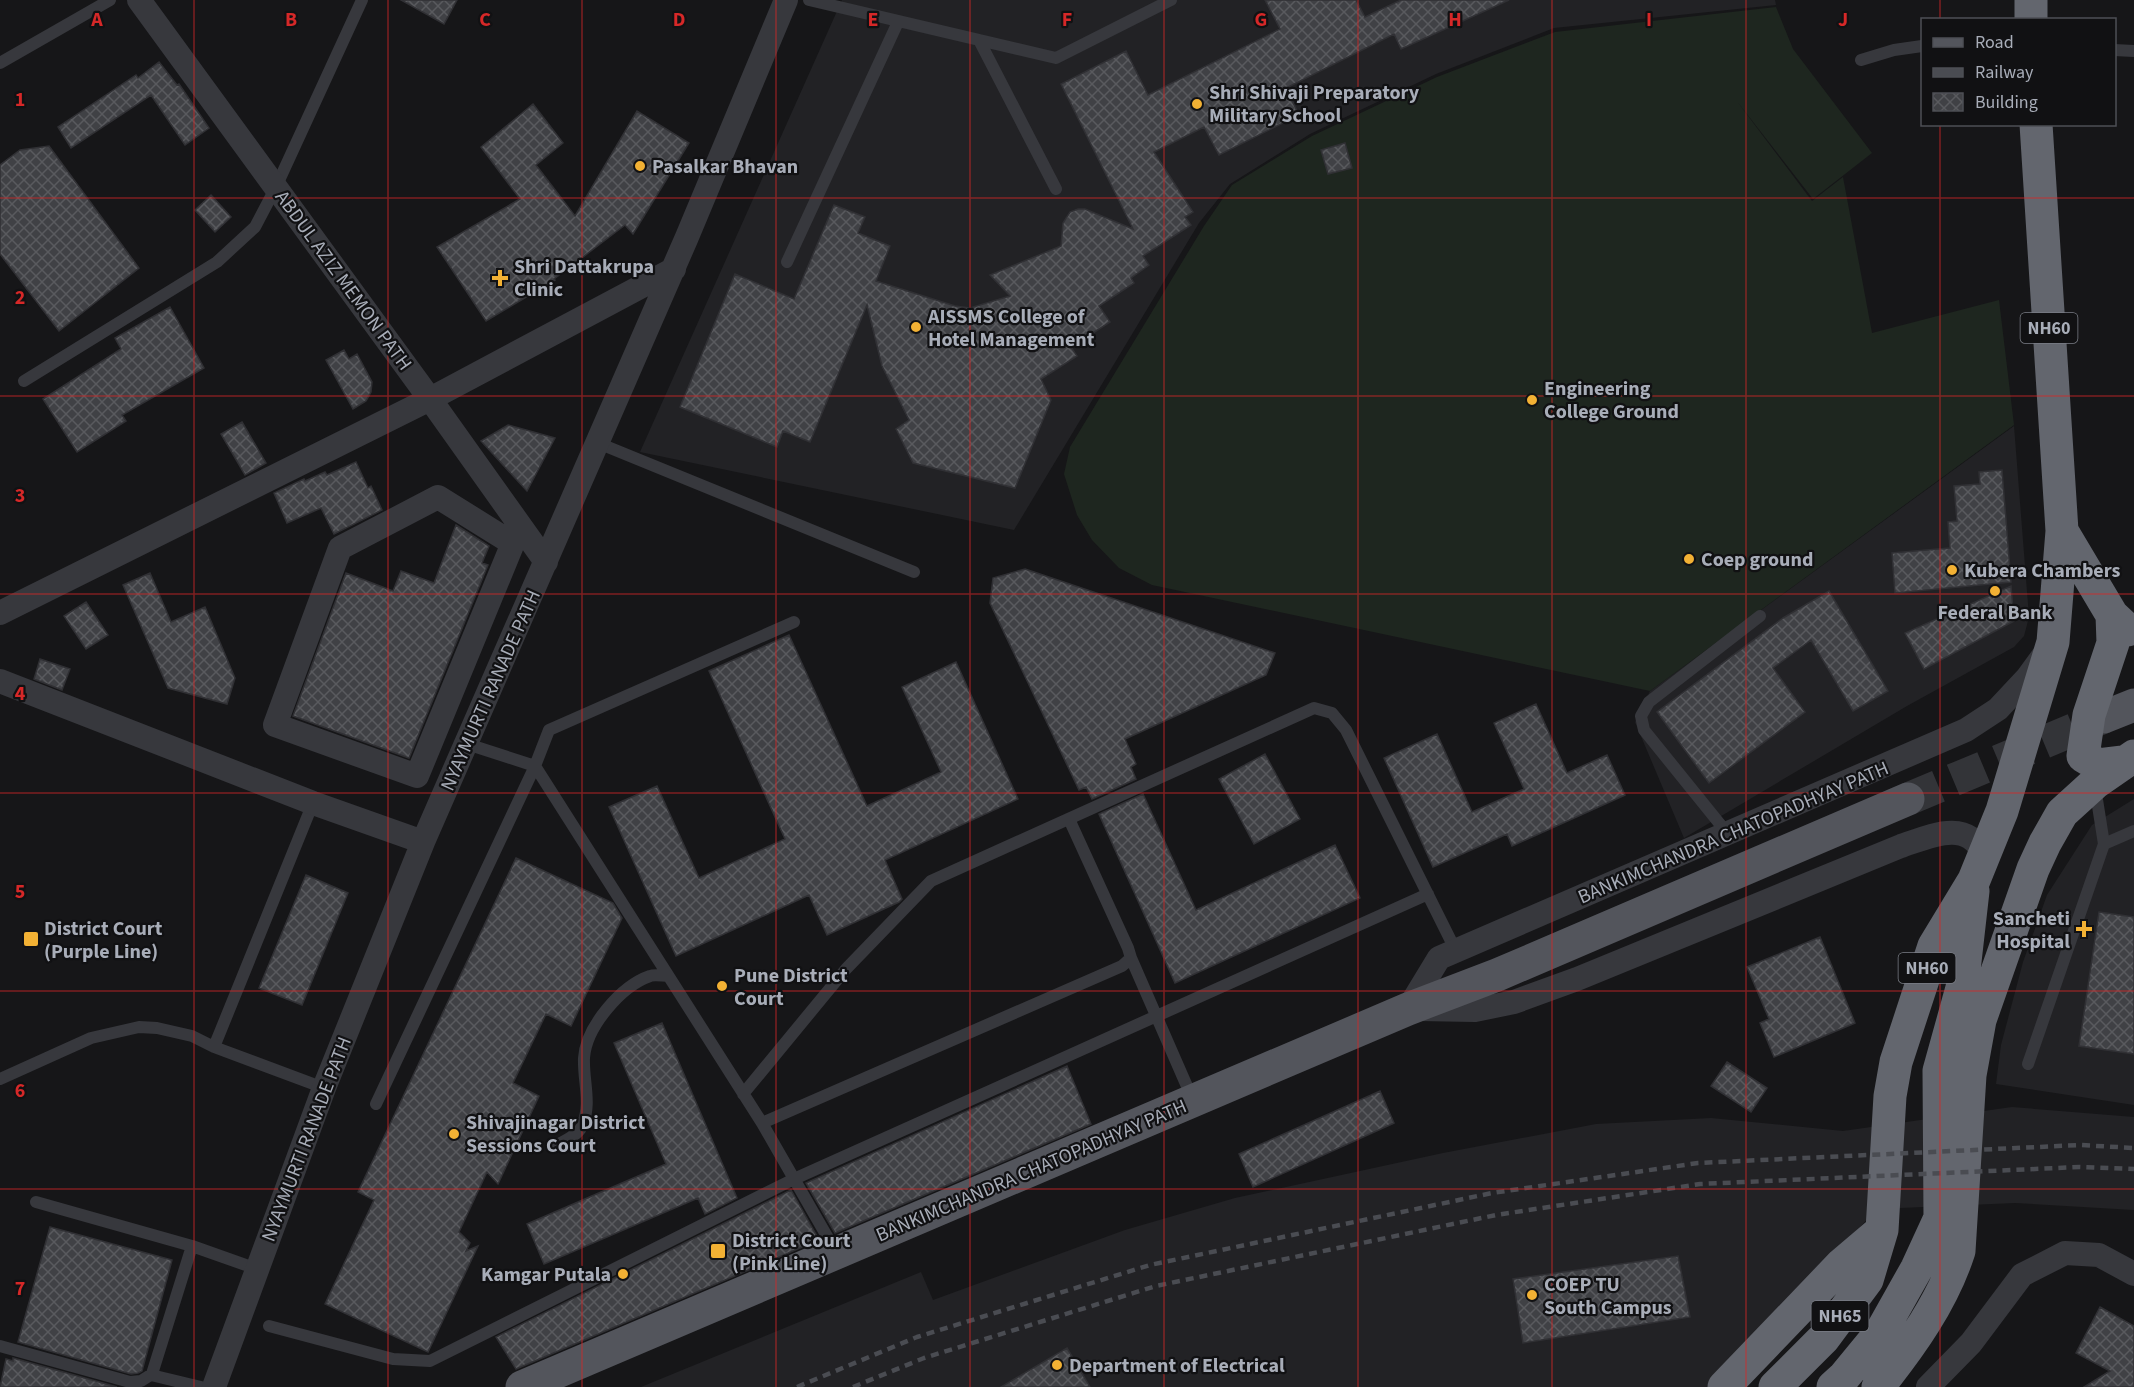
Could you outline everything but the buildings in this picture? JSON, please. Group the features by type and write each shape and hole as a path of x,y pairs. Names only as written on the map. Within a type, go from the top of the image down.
{"highway":[{"path":"2031,0 2031,18"},
{"name":"NH60","path":"1882,1230 1890,1096 1896,1062 1934,946 1979,868 2002,811 2053,642 2062,531 2036,126"},
{"name":"NH60","path":"2062,531 2123,625"},
{"path":"2123,625 2113,643 2089,715 2083,756 2097,765 2128,759"},
{"path":"1954,1073 1980,1020 2033,868 2044,843 2062,813 2095,783 2128,759"},
{"path":"1878,1387 1907,1349 1950,1279 1959,1251 1950,1223 1954,1073 1962,988 1979,868"},
{"path":"1833,1387 1881,1332 1917,1268 1950,1223"},
{"path":"1724,1387 1842,1264 1882,1230"},
{"name":"NH65","path":"1775,1387 1824,1338 1868,1280 1882,1230"}],"main road":[{"path":"2104,717 2134,705"},
{"path":"1407,1009 1497,975 1908,798"},
{"name":"BANKIMCHANDRA CHATOPADHYAY PATH","path":"522,1387 1407,1009"}],"street":[{"name":"ABDUL AZIZ MEMON PATH","path":"140,0 430,399 516,534 546,562"},
{"name":"NYAYMURTI RANADE PATH","path":"214,1387 324,1088 423,842 674,269 786,0"},
{"path":"0,613 430,399 674,269"},
{"path":"438,497 516,534 417,776 275,725 340,548 438,497"},
{"name":"BANKIMCHANDRA CHATOPADHYAY PATH","path":"1407,1009 1439,958 1966,730 1998,709 2027,678 2053,642"},
{"path":"0,681 313,803 423,842"},
{"name":"BANKIMCHANDRA CHATOPADHYAY PATH","path":"1407,1009 1475,1010 1514,1002 1577,980 1901,846 1948,832 1968,835 1980,846 1979,868"},
{"path":"1928,1387 1971,1343 2022,1275 2065,1253 2099,1255 2134,1274"}],"lane":[{"path":"0,63 110,0"},
{"path":"24,381 217,262 255,227 276,187 362,0"},
{"path":"809,0 1056,58 1171,0"},
{"path":"787,262 898,22"},
{"path":"980,40 1056,189"},
{"path":"1861,60 1894,50 1921,46"},
{"path":"2116,50 2134,51"},
{"path":"598,443 914,572"},
{"path":"1728,834 1644,730 1641,716 1649,702 1760,616"},
{"path":"376,1104 535,766 549,730 794,622"},
{"path":"743,1094 846,969 931,881 1314,708 1332,713 1347,730 1456,951"},
{"path":"467,744 535,766 762,1124 836,1253"},
{"path":"2028,1064 2104,844 2095,783"},
{"path":"214,1047 313,803"},
{"path":"1069,819 1128,948 1193,1100"},
{"path":"2104,844 2134,831"},
{"path":"269,1326 393,1359 430,1361 794,1179 1428,894"},
{"path":"762,1124 1122,966 1131,958"},
{"path":"553,1147 582,1128 587,1106 584,1059 586,1044 599,1018 616,998 652,975 668,976"},
{"path":"0,1079 92,1038 139,1027 158,1028 192,1036 214,1047 324,1088"},
{"path":"36,1202 192,1246 257,1269"},
{"path":"0,1346 130,1382 141,1381 151,1375 192,1246"},
{"path":"151,1375 201,1387"}],"shaded area":[{"name":"AISSMS College of Hotel Management","path":"842,0 1775,0 1776,5 1554,28 1436,74 1310,134 1230,184 1199,223 1014,530 640,452"},
{"path":"1776,7 1793,49 1872,153 1813,199 1736,100 1812,201 1843,177 1872,333 1999,300 2014,425 1650,691 1152,585 1119,568 1092,540 1077,515 1064,474 1070,447 1204,226 1232,185 1312,136 1437,77 1555,32"},
{"path":"2014,426 2029,617 2024,636 2014,647 1907,706 1684,838 1635,722 1650,691"},
{"name":"Sancheti Hospital","path":"2134,799 2134,1105 1996,1084 2001,1045 2023,962 2047,895 2092,825"},
{"path":"2012,1107 2134,1117 2134,1210 2015,1203 1877,1209 1710,1387 641,1387 921,1272 933,1300 1125,1230 1235,1198 1443,1153 1596,1124 1711,1118 1843,1131"}],"tunnel":[{"path":"1908,799 2104,717"}],"railway":[{"path":"797,1387 917,1337 1150,1265 1492,1193 1698,1163 2080,1145 2134,1148"},
{"path":"853,1387 924,1358 1156,1286 1496,1215 1700,1184 2080,1167 2134,1169"}],"place":[{"name":"Shri Shivaji Preparatory Military School","path":"1197,104"},
{"name":"Pasalkar Bhavan","path":"640,166"},
{"name":"Shri Dattakrupa Clinic","path":"500,278"},
{"name":"AISSMS College of Hotel Management","path":"916,327"},
{"name":"Engineering College Ground","path":"1532,400"},
{"name":"Coep ground","path":"1689,559"},
{"name":"Kubera Chambers","path":"1952,570"},
{"name":"Federal Bank","path":"1995,591"},
{"name":"Sancheti Hospital","path":"2084,929"},
{"name":"District Court (Purple Line)","path":"31,939"},
{"name":"Pune District Court","path":"722,986"},
{"name":"Shivajinagar District Sessions Court","path":"454,1134"},
{"name":"District Court (Pink Line)","path":"718,1251"},
{"name":"Kamgar Putala","path":"623,1274"},
{"name":"COEP TU South Campus","path":"1532,1295"},
{"name":"Department of Electrical","path":"1057,1365"}]}
